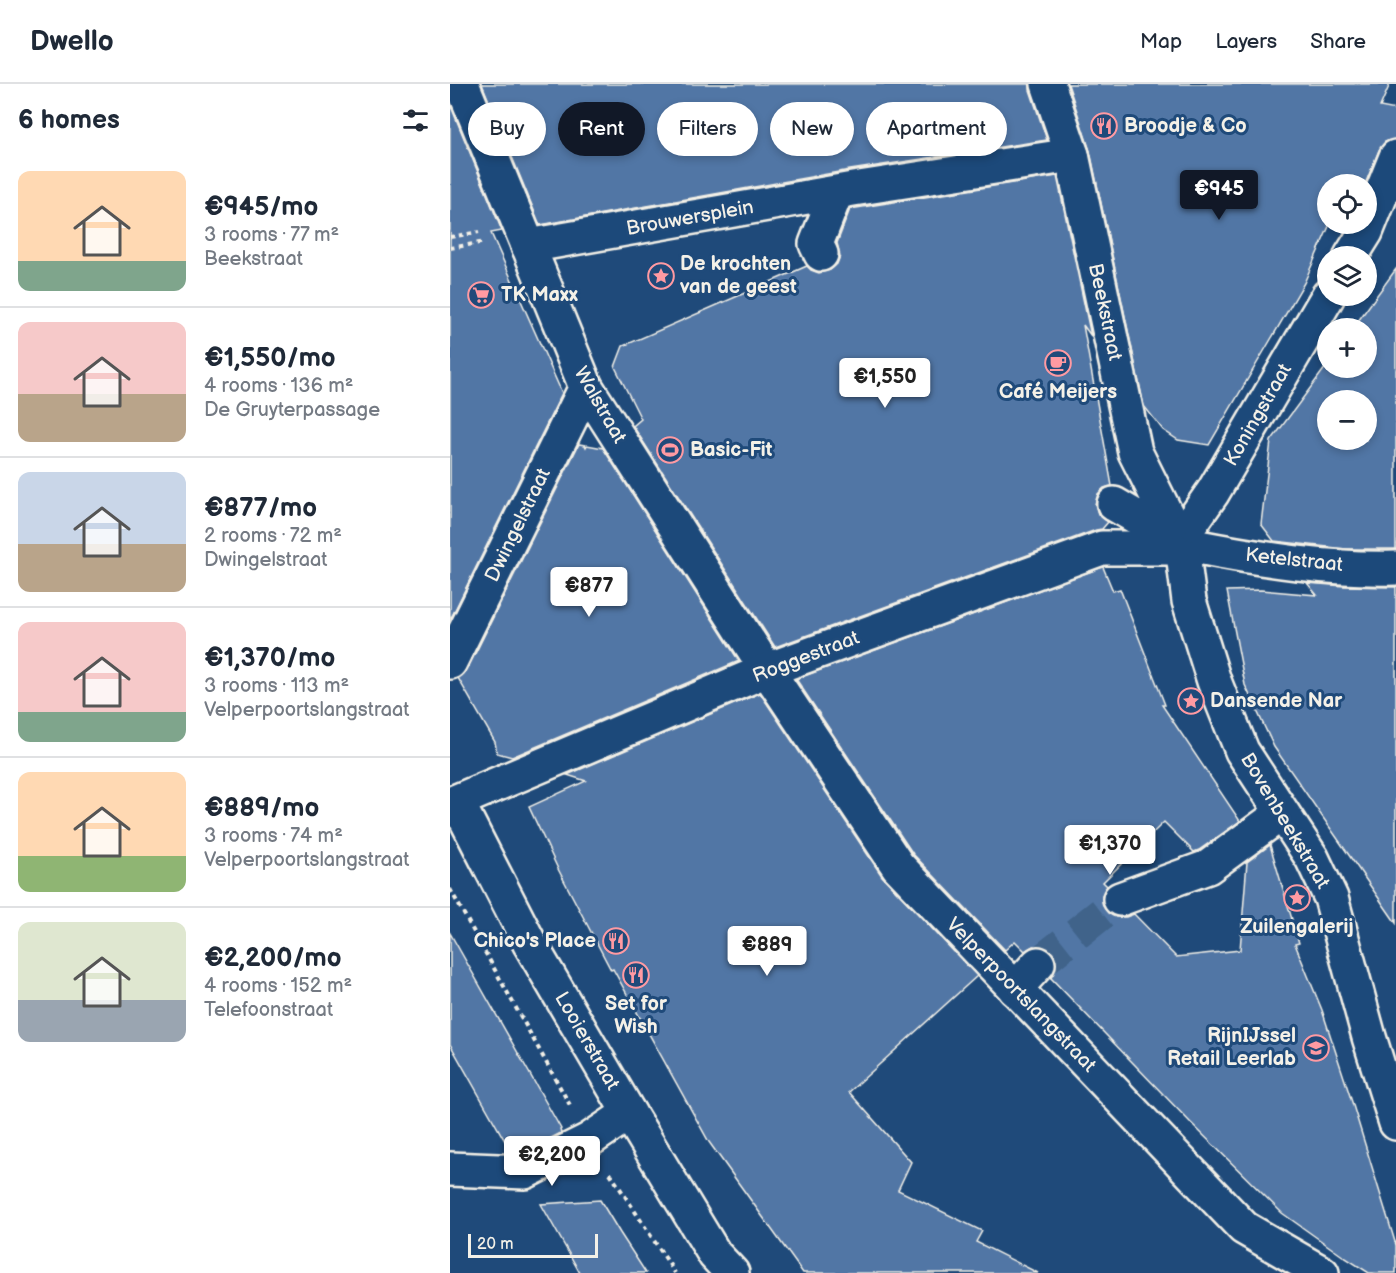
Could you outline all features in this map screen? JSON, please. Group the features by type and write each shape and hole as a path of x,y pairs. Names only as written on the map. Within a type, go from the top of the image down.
{"street":[{"name":"Walstraat","path":"462,84 586,387 767,670"},
{"name":"Beekstraat","path":"1048,84 1072,155 1135,453 1180,542"},
{"name":"Brouwersplein","path":"528,246 845,191 1072,155"},
{"path":"1357,246 1366,232 1396,157"},
{"path":"821,254 816,244 845,191"},
{"name":"Koningstraat","path":"1180,542 1213,492 1322,306"},
{"name":"Dwingelstraat","path":"450,662 586,387"},
{"path":"1114,504 1180,542"},
{"name":"Ketelstraat","path":"1180,542 1239,555 1321,565 1396,568"},
{"name":"Roggestraat","path":"450,804 767,670 1102,548 1180,542"},
{"name":"Bovenbeekstraat","path":"1180,542 1189,601 1214,681 1242,751 1312,858 1331,898 1369,1037 1396,1122"},
{"name":"Velperpoortslangstraat","path":"767,670 898,866 1244,1228 1322,1273"},
{"name":"Looierstraat","path":"450,804 465,817 530,944 715,1255 732,1273"},
{"path":"1120,899 1208,867 1282,813"},
{"path":"1015,989 1038,964"},
{"path":"450,1169 525,1172 589,1140 629,1113"}],"path":[{"path":"450,237 482,232"},
{"path":"450,248 485,242"},
{"path":"450,889 589,1140 675,1273"}],"building":[{"path":"482,84 1030,84 1047,140 1007,146 1007,102 866,102 866,156 942,156 540,225 512,156 546,156 546,102 489,102"},
{"path":"1068,84 1390,84 1380,107 1396,110 1396,139 1385,142 1379,150 1369,174 1317,174 1317,234 1326,234 1320,246 1317,246 1317,254 1304,283 1209,445 1178,440 1163,430 1144,406 1090,151"},
{"path":"450,104 468,148 468,156 471,156 502,231 491,233 562,393 450,620"},
{"path":"1057,176 1091,336 1083,325 1112,486 1104,488 1098,494 1095,504 1098,514 1108,522 1102,529 775,647 633,426 641,419 615,367 623,346 807,266 819,273 830,270 837,264 840,256 837,243 850,209"},
{"path":"1396,269 1396,549 1346,549 1274,541 1261,524 1271,441 1318,378 1377,378 1377,318 1360,318 1369,306 1377,306 1377,295"},
{"path":"579,444 586,447 587,445 603,448 739,661 512,757 497,753 495,742 458,678 467,670"},
{"path":"1103,567 1113,591 1120,589 1165,705 1162,705 1240,821 1194,852 1164,822 1103,882 1107,886 1102,895 1103,906 1108,913 1116,917 1134,914 1176,957 1240,950 1247,862 1270,845 1299,943 1295,944 1322,1010 1396,1245 1396,1273 1369,1273 1282,1213 1190,1122 1051,978 1056,968 1056,958 1050,950 1042,946 1033,946 1025,951 1015,941 1005,950 913,854 796,679"},
{"path":"1307,583 1396,587 1396,923 1274,747 1245,685 1227,591 1261,590 1317,595"},
{"path":"760,693 882,876 977,976 849,1092 911,1162 898,1190 982,1231 976,1242 1038,1273 803,1273 709,1142 613,969 611,970 558,869 529,807 586,781 567,775"},
{"path":"450,933 561,1129 561,1133 531,1148 509,1148 450,1044"},
{"path":"600,1200 646,1273 580,1273 541,1204"}],"tunnel":[{"path":"1038,964 1120,899"}],"place":[{"name":"Broodje & Co","path":"1104,126"},
{"name":"De krochten van de geest","path":"661,276"},
{"name":"TK Maxx","path":"481,295"},
{"name":"Café Meijers","path":"1058,363"},
{"name":"Basic-Fit","path":"670,450"},
{"name":"Dansende Nar","path":"1191,701"},
{"name":"Zuilengalerij","path":"1297,898"},
{"name":"Chico's Place","path":"616,941"},
{"name":"Set for Wish","path":"636,975"},
{"name":"RijnIJssel Retail Leerlab","path":"1316,1048"}]}
